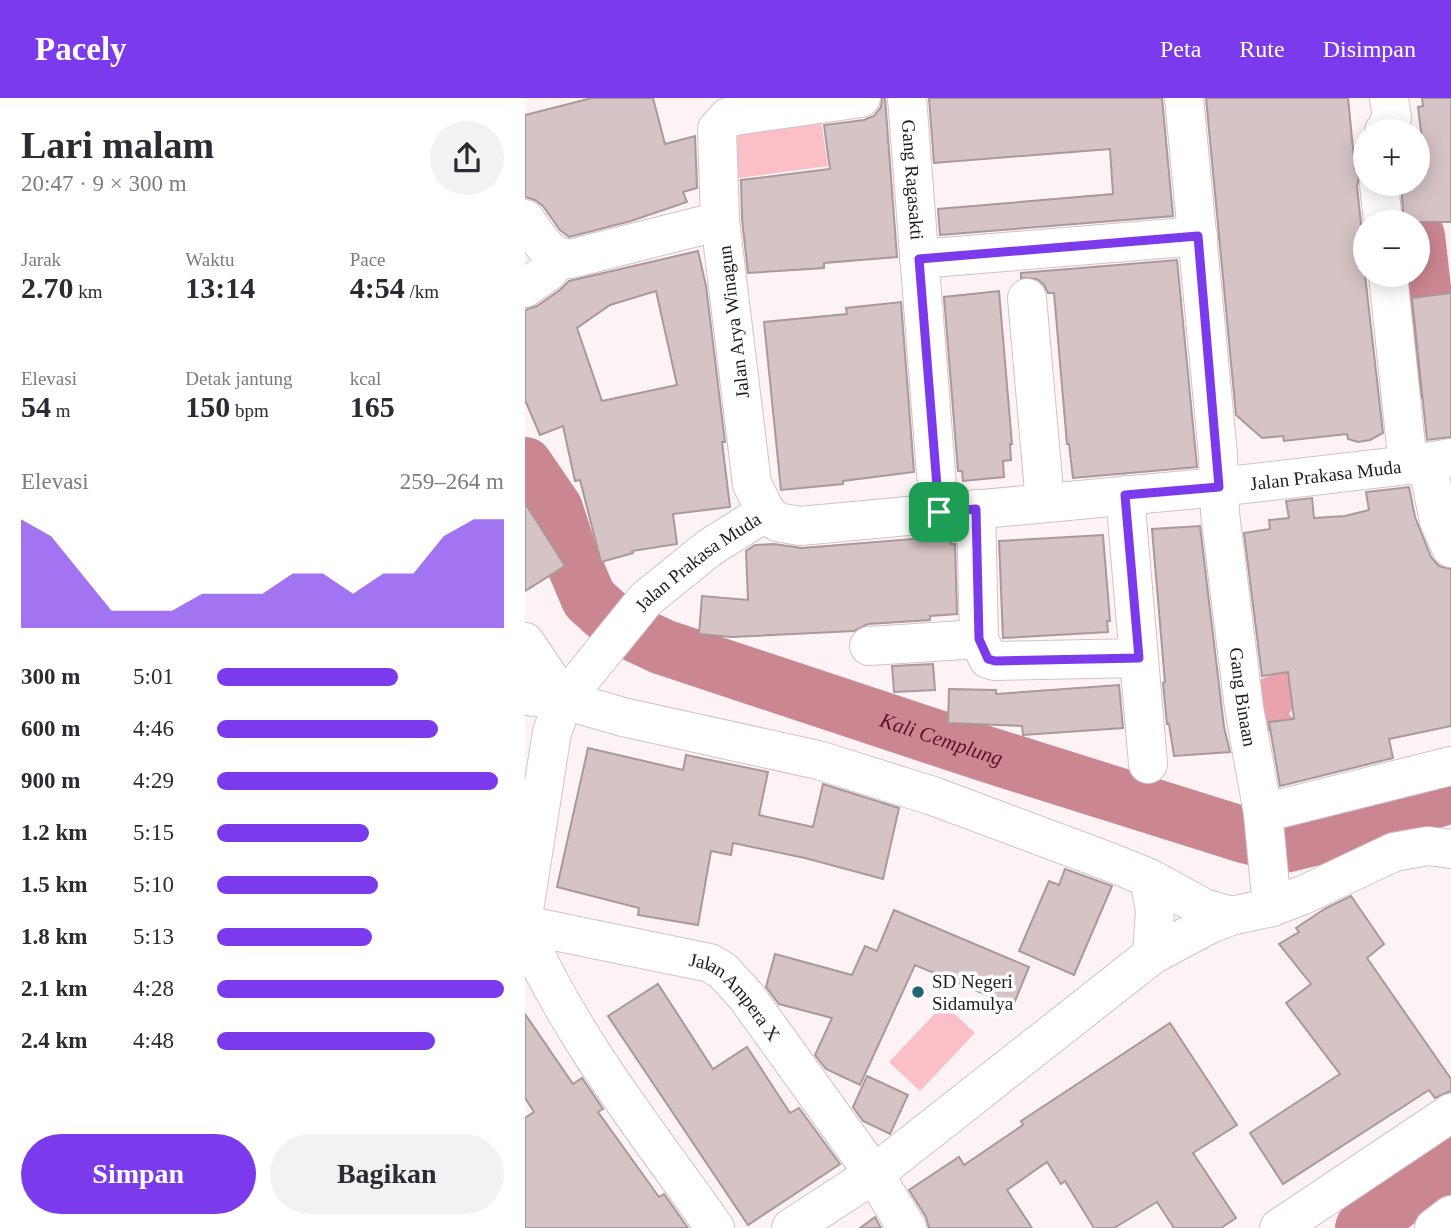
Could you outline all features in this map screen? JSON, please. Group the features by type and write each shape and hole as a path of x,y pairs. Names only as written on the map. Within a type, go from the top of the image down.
{"street":[{"path":"720,221 717,129 721,122 728,117 861,98"},
{"name":"Gang Ragasakti","path":"907,98 939,512"},
{"name":"Gang Binaan","path":"1184,98 1220,513 1270,889"},
{"path":"1389,98 1391,119"},
{"path":"525,219 552,255 559,258 548,272 525,288"},
{"name":"Jalan Arya Winagun","path":"559,258 576,258 720,221 752,484 767,512"},
{"path":"919,259 1198,236"},
{"path":"1391,287 1429,462 1439,521 1451,548"},
{"path":"1027,299 1045,503"},
{"name":"Jalan Prakasa Muda","path":"563,700 646,599 709,548 767,512 777,522 800,526 1219,487 1429,462"},
{"path":"1125,495 1148,764"},
{"path":"976,509 979,639 988,659 1139,658"},
{"path":"869,646 979,639"},
{"path":"525,642 563,700"},
{"path":"525,696 563,700 818,760 933,796 1149,878 1204,908 1231,916"},
{"path":"525,904 552,732 563,700"},
{"path":"1263,821 1451,766"},
{"path":"791,1228 874,1174 1153,955 1207,925 1231,916 1270,889 1394,852 1428,846 1451,849"},
{"path":"1149,878 1155,912 1153,955"},
{"name":"Jalan Ampera X","path":"525,925 710,963 723,971 746,996 874,1174 907,1228"},
{"path":"525,932 543,972 605,1072 715,1228"},
{"path":"1279,1228 1451,1113"},
{"path":"1434,1228 1451,1215"}],"shaded area":[{"path":"819,109 828,166 739,178 737,176 735,121"},
{"path":"1287,649 1294,706 1289,714 1299,724 1280,731 1266,731 1261,729 1259,680 1272,675"},
{"path":"944,1004 975,1033 920,1091 889,1062"}],"building":[{"path":"592,98 653,98 665,144 695,136 697,188 683,192 687,202 631,221 569,237 560,230 543,206 525,197 525,115"},
{"path":"882,98 885,98 897,257 824,263 824,268 748,273 741,180 830,169 824,125 864,120 874,116 881,107"},
{"path":"929,98 1162,98 1173,216 940,235 938,209 1113,194 1110,149 934,163"},
{"path":"1206,98 1348,98 1353,149 1353,196 1358,196 1360,210 1353,210 1353,287 1366,287 1383,433 1370,440 1358,442 1348,439 1347,434 1284,441 1283,436 1262,438 1236,415"},
{"path":"1422,98 1451,98 1451,222 1430,222 1430,210 1403,210 1402,196 1430,196 1430,119 1420,119 1418,107 1423,106"},
{"path":"698,251 706,286 730,507 673,514 677,544 632,551 633,553 601,562 580,480 575,481 563,426 540,435 525,400 525,310 537,306 569,281","holes":["656,291 677,385 602,401 577,328 610,305"]},
{"path":"1177,260 1197,467 1073,478 1067,444 1054,293 1048,293 1037,279 1021,278 1021,273"},
{"path":"999,291 1012,444 1011,460 1003,461 1004,477 963,481 962,471 958,471 944,297"},
{"path":"1451,293 1451,437 1427,440 1412,298"},
{"path":"901,302 914,472 843,481 843,484 781,490 764,322 847,314 846,308"},
{"path":"1409,487 1415,517 1431,557 1439,566 1451,569 1451,726 1389,739 1393,758 1280,786 1269,722 1294,719 1288,672 1262,676 1244,533 1270,529 1269,520 1289,518 1286,501 1312,498 1314,518 1345,516 1369,510 1366,492"},
{"path":"525,503 565,566 525,591"},
{"path":"1200,526 1224,727 1230,752 1174,756 1167,724 1163,683 1152,529"},
{"path":"1103,535 1110,621 1107,621 1108,632 1003,638 999,541"},
{"path":"950,536 951,544 955,544 957,614 930,616 930,620 868,624 854,631 732,637 699,634 702,596 748,600 746,551 755,545 774,544 802,548"},
{"path":"933,664 935,690 894,692 892,666"},
{"path":"1119,685 1123,728 1023,735 1022,726 948,723 949,689 996,690 996,694"},
{"path":"588,748 683,770 686,755 768,772 759,815 813,827 823,784 899,808 883,879 805,858 733,843 731,855 711,851 698,925 638,915 639,908 557,887"},
{"path":"1065,869 1112,886 1074,975 1019,951 1049,881 1059,885"},
{"path":"1351,896 1384,944 1367,958 1451,1079 1451,1091 1435,1098 1429,1090 1283,1184 1250,1133 1340,1074 1286,1003 1311,984 1279,944 1299,932 1296,928 1326,908"},
{"path":"894,910 1029,967 1013,1006 915,965 860,1085 826,1069 815,1055 832,1018 779,1004 766,987 775,954 852,975 865,946 877,951"},
{"path":"658,984 713,1069 747,1047 790,1113 799,1108 840,1164 748,1225 608,1016"},
{"path":"525,1014 573,1084 582,1078 603,1109 598,1112 659,1197 664,1194 688,1228 525,1228 525,1118 534,1112 525,1098"},
{"path":"1170,1023 1237,1125 1193,1153 1236,1218 1221,1228 1174,1228 1157,1202 1114,1228 1094,1228 1065,1181 1061,1184 1047,1162 1007,1190 1032,1228 929,1228 926,1217 909,1190 959,1157 964,1165 1023,1125 1021,1121"},
{"path":"867,1076 908,1095 890,1134 863,1121 853,1107"},
{"path":"875,1217 881,1228 860,1228"}],"waterway":[{"name":"Kali Cemplung","path":"1423,287 1433,373"},
{"name":"Kali Cemplung","path":"525,465 555,509 589,599 620,627 663,647 986,754 1244,835 1284,845 1329,834 1451,795"},
{"path":"1363,1228 1451,1159"}],"place":[{"name":"SD Negeri Sidamulya","path":"918,992"}],"route":[{"path":"1198,236 1219,487 1125,495 1139,658 988,659 979,639 976,509 939,512 919,259 1198,236"}]}
